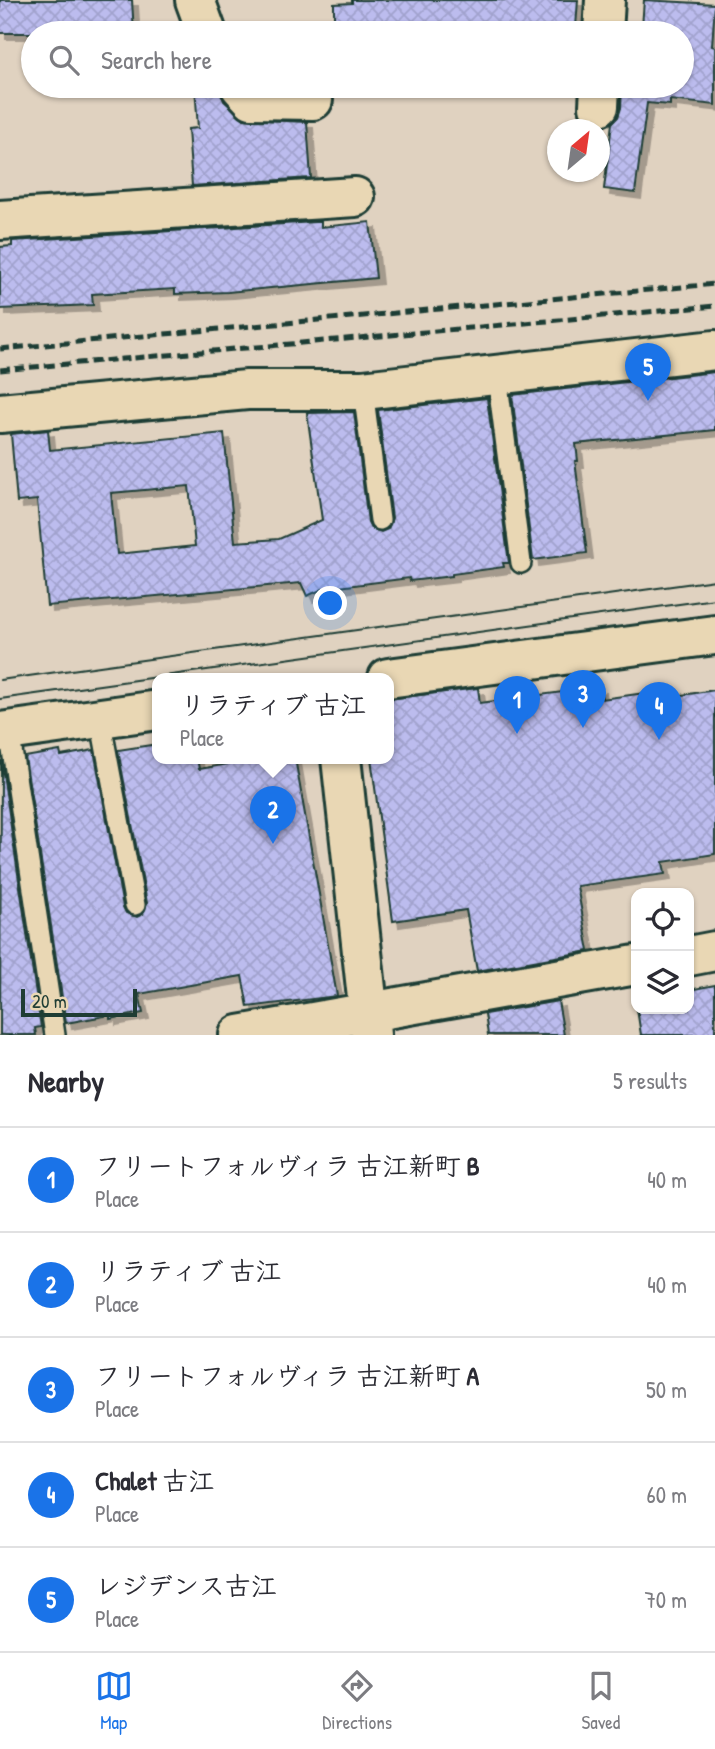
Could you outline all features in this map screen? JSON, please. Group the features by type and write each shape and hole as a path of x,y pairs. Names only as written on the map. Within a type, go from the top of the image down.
{"street":[{"path":"195,0 202,21"},
{"path":"604,21 605,0"},
{"path":"251,98 313,100"},
{"path":"0,220 355,197"},
{"path":"0,413 247,390 363,390 715,350"},
{"path":"394,677 715,635"},
{"path":"4,731 152,711"},
{"path":"342,764 369,1023"},
{"path":"694,955 715,951"},
{"path":"239,1035 369,1023 631,966"}],"lane":[{"path":"497,376 521,564"},
{"path":"363,390 380,520"},
{"path":"100,718 135,905"},
{"path":"4,731 55,1035"}],"building":[{"path":"0,0 132,0 133,21 21,21 21,33 0,33"},
{"path":"352,0 578,0 576,21 334,21 334,4 352,3"},
{"path":"644,0 715,4 712,46 715,47 715,105 670,100 670,105 647,103 635,193 604,189 605,182 610,182 612,123 618,117 621,98 694,98 694,21 642,21"},
{"path":"196,98 223,98 244,119 307,122 311,178 192,186 188,129 198,128"},
{"path":"321,222 321,227 370,222 376,278 228,292 175,294 175,289 92,294 93,305 0,309 0,247 12,246 12,241"},
{"path":"715,372 715,430 576,444 578,461 575,461 587,553 533,560 512,395"},
{"path":"487,398 509,563 503,563 504,567 452,576 410,581 409,578 323,589 307,596 301,583 47,606 37,500 17,502 11,434 48,430 50,450 224,433 235,542 279,539 322,520 307,413 354,412 368,522 371,528 381,532 388,529 392,518 378,410","holes":["189,486 195,546 117,554 111,493"]},
{"path":"600,687 602,699 674,689 675,696 715,690 715,854 663,862 665,874 577,886 589,951 477,971 466,910 393,921 372,764 394,764 394,698 478,688 480,703"},
{"path":"152,745 152,764 198,764 199,769 228,764 296,764 337,996 248,1007 242,976 139,994 143,1013 110,1019 110,1015 66,1023 25,757 60,751 61,756 94,750 123,907 126,913 137,917 143,914 147,903 118,750"},
{"path":"1,760 41,1027 35,1028 36,1035 0,1035"},
{"path":"715,985 715,1035 641,1035 638,1014 694,1014 694,989"},
{"path":"558,1001 564,1035 488,1035 485,1014"}],"tram line":[{"path":"0,680 715,580"},
{"path":"186,673 715,599"},
{"path":"0,699 152,678"}],"railway":[{"path":"0,349 715,284"},
{"path":"0,370 715,306"}],"place":[{"name":"レジデンス古江","path":"648,401"},
{"name":"フリートフォルヴィラ 古江新町 A","path":"583,728"},
{"name":"フリートフォルヴィラ 古江新町 B","path":"517,734"},
{"name":"Chalet 古江","path":"659,740"},
{"name":"リラティブ 古江","path":"273,844"}]}
